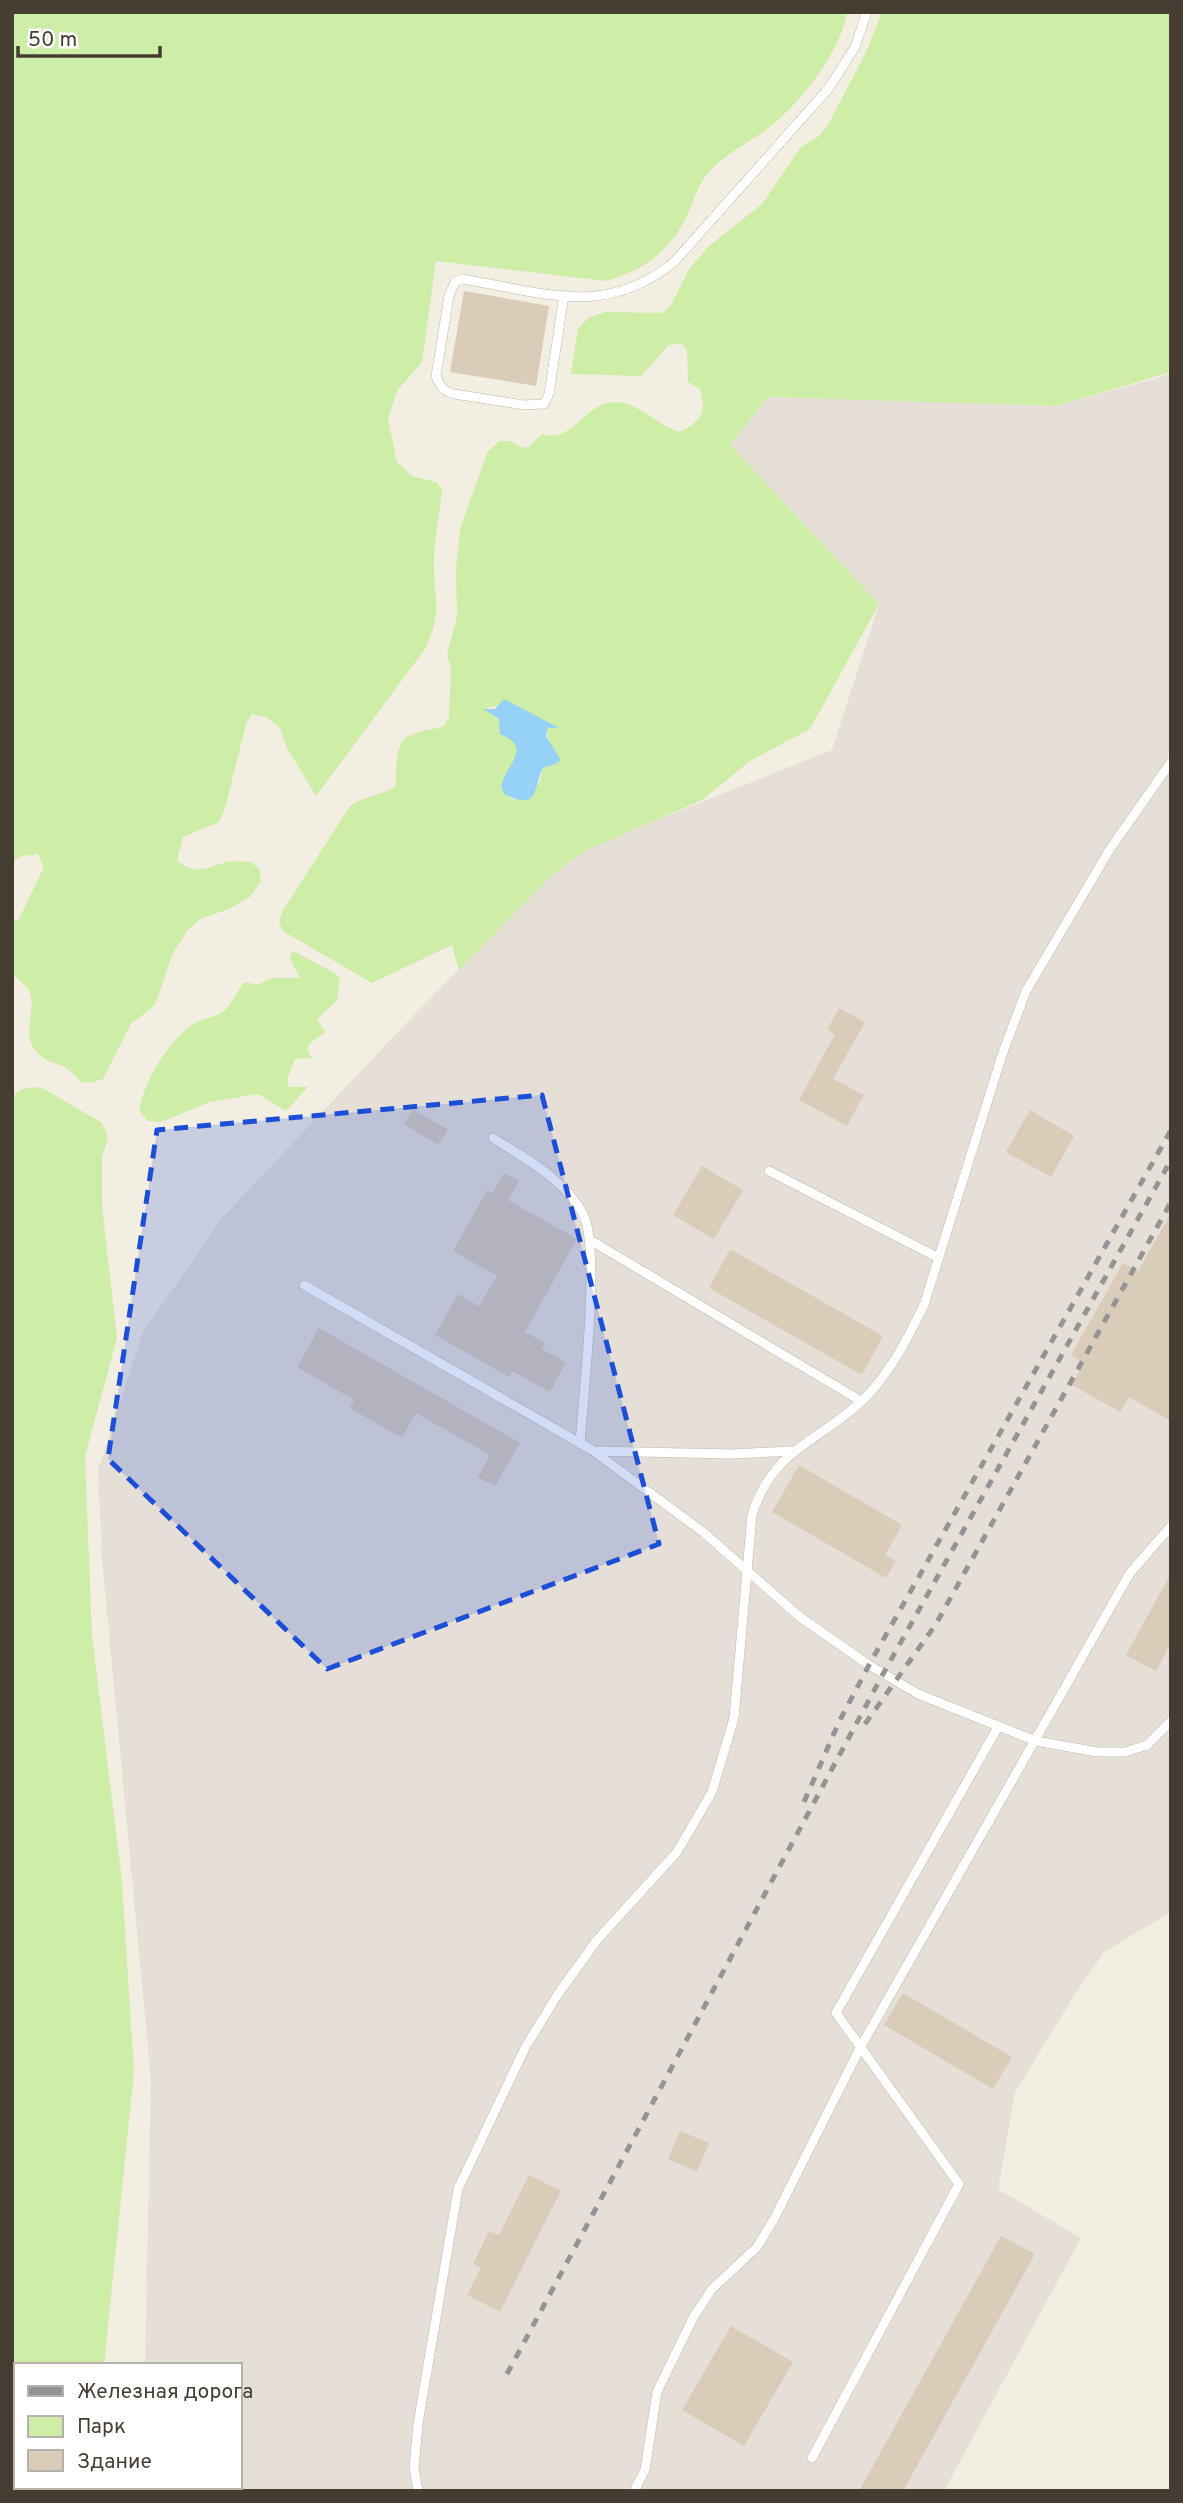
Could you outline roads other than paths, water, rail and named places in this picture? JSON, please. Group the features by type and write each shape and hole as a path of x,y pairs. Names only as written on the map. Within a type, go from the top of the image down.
{"lane":[{"path":"564,295 549,394 544,404 534,406 454,394 445,391 439,384 436,376 440,349 450,287 455,282 462,279 592,297 626,292 657,276 675,261 829,88 855,47 867,12"},
{"path":"418,2491 414,2468 418,2424 458,2189 525,2048 558,1994 597,1940 677,1852 712,1792 734,1718 752,1515 758,1494 791,1451 861,1401 878,1384 911,1333 924,1305 1002,1055 1026,991 1110,849 1171,762"},
{"path":"493,1138 534,1164 562,1188 582,1212 590,1240 580,1444"},
{"path":"769,1171 939,1258"},
{"path":"590,1240 861,1401"},
{"path":"304,1285 592,1450 652,1493 747,1570 800,1618 870,1665 943,1706 1035,1741 1072,1749 1125,1752 1147,1745 1171,1721"},
{"path":"592,1450 684,1454 791,1451"},
{"path":"634,2491 645,2470 657,2392 694,2316 712,2290 757,2247 860,2048 1130,1573 1171,1526"},
{"path":"812,2458 959,2184 836,2012 998,1727"}],"water":[{"path":"504,699 559,728 548,728 546,736 561,760 543,768 530,799 516,799 504,794 501,785 517,750 510,739 500,734 499,719 483,709 495,709"}],"railway":[{"path":"804,1802 839,1722 869,1665 1171,1130"},
{"path":"507,2374 883,1674 1171,1160"},
{"path":"865,1724 936,1624 1171,1202"}]}
